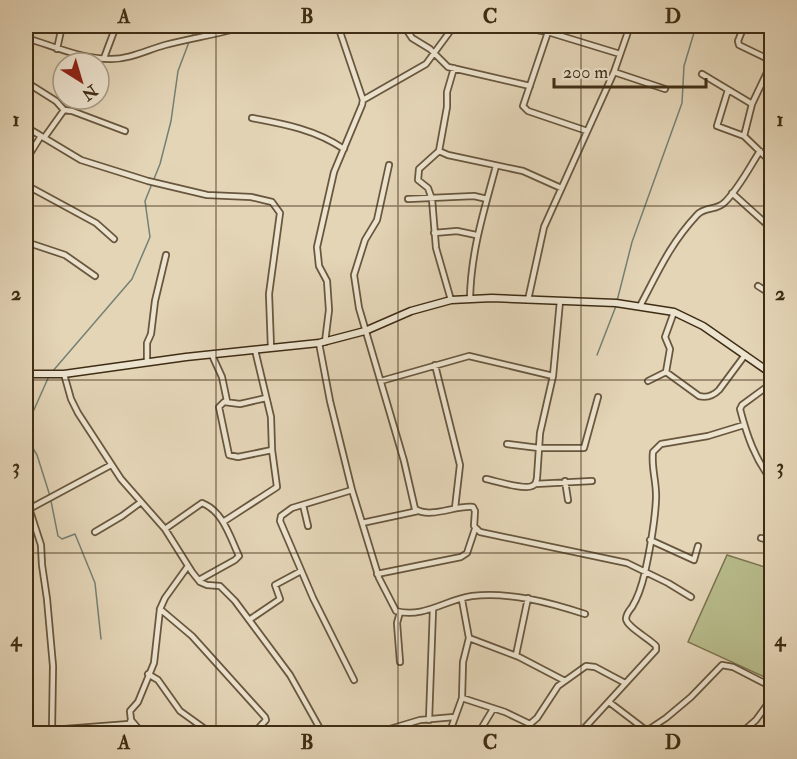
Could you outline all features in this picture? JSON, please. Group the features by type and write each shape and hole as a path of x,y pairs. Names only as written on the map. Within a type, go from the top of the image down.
{"main road":[{"path":"26,374 64,374 147,362 322,343 365,331 411,311 451,300 470,298 640,306 674,312 703,326 771,373"}],"street":[{"path":"57,49 62,26"},
{"path":"107,51 116,26"},
{"path":"111,58 128,57 166,45 246,26"},
{"path":"338,26 363,100 334,172 317,247 319,266 327,281 329,310 322,343 330,401 352,490 377,574 396,611 400,612 433,609 470,596 509,595 585,614"},
{"path":"404,26 411,38 435,53 448,68 530,86"},
{"path":"363,100 418,70 431,59 454,26"},
{"path":"516,26 548,32 620,54"},
{"path":"528,300 544,227 614,72 630,26"},
{"path":"744,26 738,41 739,45 771,61 752,104 744,136"},
{"path":"548,32 523,106 526,110 587,131"},
{"path":"26,38 67,51"},
{"path":"451,300 440,265 434,233 432,199 428,188 418,180 419,169 439,150 447,107 447,92 454,68"},
{"path":"614,72 665,89"},
{"path":"702,74 752,104"},
{"path":"26,82 51,98"},
{"path":"728,90 717,126 744,136 771,164"},
{"path":"26,160 63,111"},
{"path":"72,111 125,131"},
{"path":"252,118 310,131 344,149"},
{"path":"26,128 81,160 148,181 207,195 265,199 276,205 280,213 269,294 271,348"},
{"path":"439,150 448,155 523,171 561,188"},
{"path":"640,306 662,261 677,238 699,212 705,208 720,206 732,193 760,152"},
{"path":"388,165 377,220 365,240 354,275 365,331 404,461 413,504 418,512"},
{"path":"470,298 476,236 496,166"},
{"path":"26,185 96,223 114,239"},
{"path":"732,193 771,229"},
{"path":"408,199 474,196 487,199"},
{"path":"434,233 457,231 476,236"},
{"path":"26,242 65,255 95,276"},
{"path":"147,362 147,343 151,334 155,301 166,255"},
{"path":"758,286 771,295"},
{"path":"535,484 540,433 553,376 560,301"},
{"path":"666,372 670,349 665,338 674,312"},
{"path":"223,522 277,487 272,450 272,417 255,350"},
{"path":"212,355 222,377 227,401"},
{"path":"666,372 699,396 705,397 714,395 719,390 745,355"},
{"path":"381,381 469,356 553,376"},
{"path":"435,365 460,465 455,508"},
{"path":"648,381 666,372"},
{"path":"64,374 71,399 78,413 111,465 165,529 199,580 207,585 220,586 235,601 290,675 323,734"},
{"path":"771,383 740,409 754,453 771,481"},
{"path":"507,444 539,448 584,448 598,397"},
{"path":"266,398 240,404 227,401 221,403 219,407 229,455 238,457 272,450"},
{"path":"579,734 650,657 656,646 629,625 626,615 641,590 645,571 656,500 652,460 656,448 661,444 708,436 744,425"},
{"path":"49,730 53,651 41,545 30,511 31,508 111,465"},
{"path":"486,479 521,487 531,487 535,484 592,481"},
{"path":"565,482 568,500"},
{"path":"352,490 285,512 280,521 301,571 354,680"},
{"path":"95,532 141,502"},
{"path":"165,529 202,503 211,508 223,522 239,556 199,580"},
{"path":"303,505 308,526"},
{"path":"362,523 418,512 435,513 455,508 473,507 475,529 467,553 461,557 377,574"},
{"path":"475,529 480,532 627,563 691,597"},
{"path":"760,538 771,541"},
{"path":"650,540 694,560 698,546"},
{"path":"143,734 131,720 130,711 138,702 154,663 160,609 165,598 188,566"},
{"path":"249,620 280,599 275,585 301,571"},
{"path":"516,655 528,598"},
{"path":"449,734 454,725 454,717 460,708 463,662 469,638 462,600"},
{"path":"160,609 192,636 264,717 266,720 253,734"},
{"path":"429,720 433,609"},
{"path":"400,612 397,623 400,662"},
{"path":"469,638 516,655 565,681"},
{"path":"609,702 647,732 691,697 722,665 733,667 771,687"},
{"path":"462,698 505,711 530,724 537,718 558,686 586,666 595,667 625,683"},
{"path":"148,674 158,680 180,711 212,734"},
{"path":"740,734 756,720 771,698"},
{"path":"478,734 493,709"},
{"path":"373,734 429,720 454,717"},
{"path":"26,732 118,726 129,724 131,720"}],"green space":[{"path":"727,555 771,569 771,680 688,642"}],"waterway":[{"path":"191,38 196,26"},
{"path":"617,301 632,242 682,103 684,66 696,26"},
{"path":"52,372 132,279 150,237 145,201 160,164 171,121 178,71 189,42"},
{"path":"597,355 616,306"},
{"path":"26,450 31,440 33,412 49,376"},
{"path":"31,442 50,496"},
{"path":"51,501 58,536 62,539 75,534 95,583 101,639"}]}
